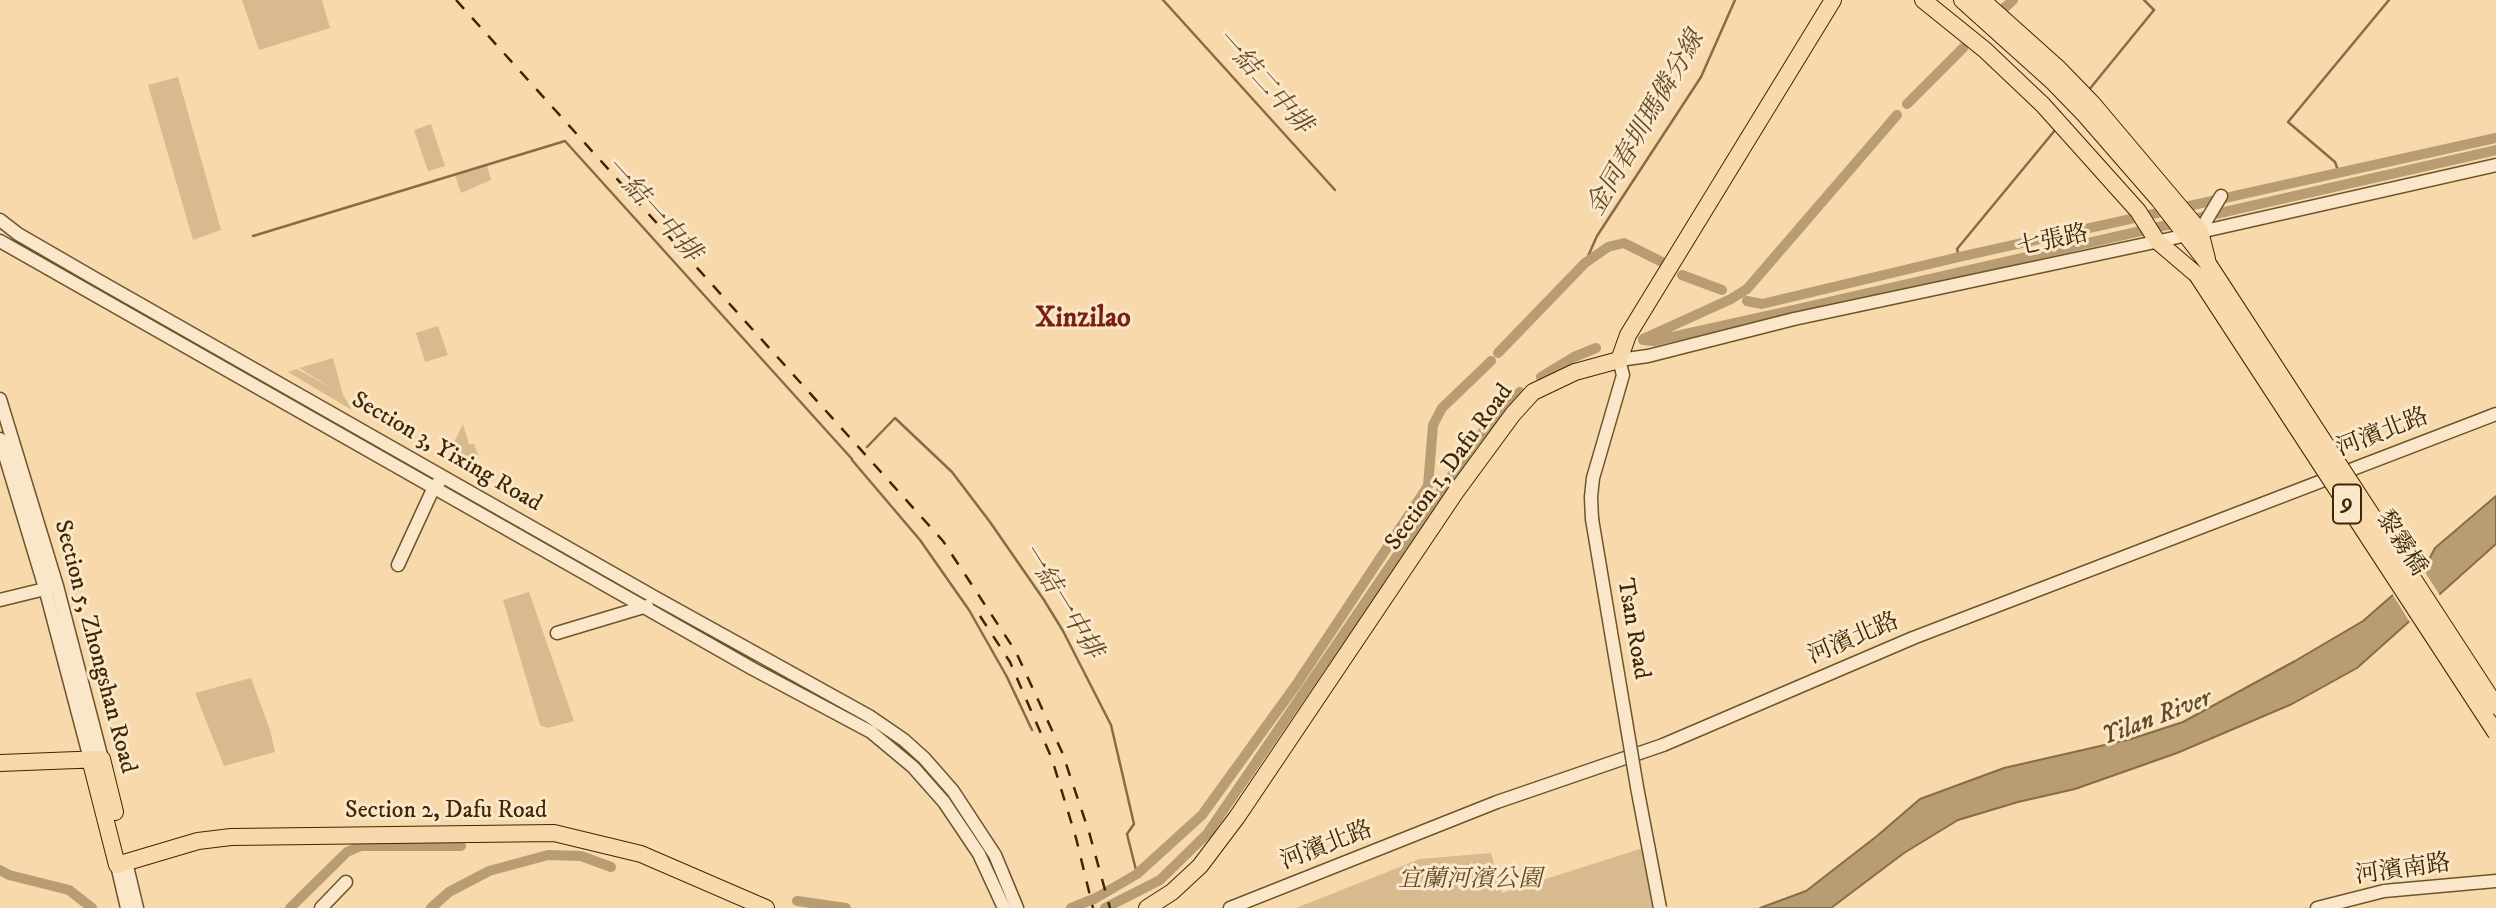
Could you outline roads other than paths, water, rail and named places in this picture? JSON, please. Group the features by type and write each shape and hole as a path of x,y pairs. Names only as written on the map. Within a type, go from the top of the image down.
{"main road":[{"path":"1619,360 1628,335 1833,0"},
{"name":"9","path":"1923,0 1985,50 2043,106 2153,203"},
{"name":"9","path":"1939,0 1982,35 2153,203"},
{"name":"9","path":"1962,0 2052,81 2117,150 2203,270"},
{"name":"9","path":"1982,0 2059,69 2092,103 2153,203 2203,270"},
{"name":"黎霧橋","path":"2203,270 2496,706"},
{"name":"黎霧橋","path":"2203,270 2496,733"},
{"name":"Section 1, Dafu Road","path":"1147,908 1172,892 1200,866 1237,817 1454,493 1513,414 1533,392 1575,372 1619,360"},
{"path":"0,762 96,759"},
{"name":"Section 5, Zhongshan Road","path":"96,759 122,864"},
{"name":"Section 2, Dafu Road","path":"122,864 198,841 231,837 554,833 641,854 766,908"}],"street":[{"name":"七張路","path":"1619,360 1648,356 1794,319 2496,165"},
{"path":"2178,236 2221,196"},
{"name":"Section 3, Yixing Road","path":"0,220 18,234 656,598 851,713"},
{"name":"Section 3, Yixing Road","path":"0,227 18,234"},
{"name":"Section 3, Yixing Road","path":"0,241 823,708 851,713"},
{"name":"Section 3, Yixing Road","path":"0,253 29,258"},
{"name":"Tsan Road","path":"1619,360 1623,375 1593,478 1592,519 1660,908"},
{"name":"Section 5, Zhongshan Road","path":"0,399 96,759"},
{"name":"河濱北路","path":"1230,908 1487,806 1663,745 1913,638 2496,414"},
{"name":"Section 5, Zhongshan Road","path":"0,439 51,587"},
{"path":"398,565 434,487 445,477"},
{"path":"0,600 51,587"},
{"path":"557,633 645,608 656,598"},
{"path":"851,713 893,749 944,802 979,854 1004,908"},
{"path":"851,713 904,740 947,784 995,855 1017,908"},
{"name":"Section 5, Zhongshan Road","path":"122,864 127,908"},
{"name":"Section 5, Zhongshan Road","path":"122,864 137,908"},
{"name":"河濱南路","path":"2317,908 2384,891 2496,881"},
{"path":"328,905 346,882"}],"waterway":[{"name":"一結二中排","path":"1163,0 1335,190"},
{"name":"金同春圳瑪僯分線","path":"1585,263 1597,236 1701,77 1735,0"},
{"path":"2001,11 2013,0"},
{"path":"2088,91 2154,10 2144,0"},
{"path":"2339,173 2335,162 2288,122 2389,0"},
{"path":"1907,104 1963,48"},
{"path":"1643,339 1747,289 1897,115"},
{"path":"1959,257 1957,249 2056,129"},
{"path":"1747,301 1762,304 1959,257 2496,138"},
{"name":"一結一中排","path":"253,236 565,141 852,459"},
{"path":"1643,340 1654,341 1794,310 2496,150"},
{"path":"1498,353 1585,263 1608,247 1624,243 1664,263"},
{"path":"1682,275 1722,290"},
{"path":"1541,377 1574,357 1596,348"},
{"path":"1071,908 1096,898 1137,874 1202,815 1296,685 1428,486 1433,425 1442,408 1491,361"},
{"path":"1105,908 1160,880 1207,834 1474,443 1506,404 1520,392"},
{"name":"一結一中排","path":"867,447 895,418 952,472 1044,600 1063,631 1111,725 1134,824 1127,834 1137,874"},
{"path":"852,460 920,540 969,610 1007,677 1032,730"},
{"path":"290,908 347,852 361,846 461,846"},
{"path":"431,908 449,892 489,871 548,855 581,856 611,867"},
{"path":"0,870 9,875 69,890 92,908"},
{"path":"797,901 846,908"}],"railway":[{"path":"456,0 943,541 1016,652 1062,752 1089,832 1110,908"},
{"path":"980,616 1010,662 1052,759 1076,838 1093,908"}],"district":[{"name":"Xinzilao","path":"1083,320"}],"water label":[{"name":"Yilan River","path":"2157,719"}],"park label":[{"name":"宜蘭河濱公園","path":"1470,881"}]}
